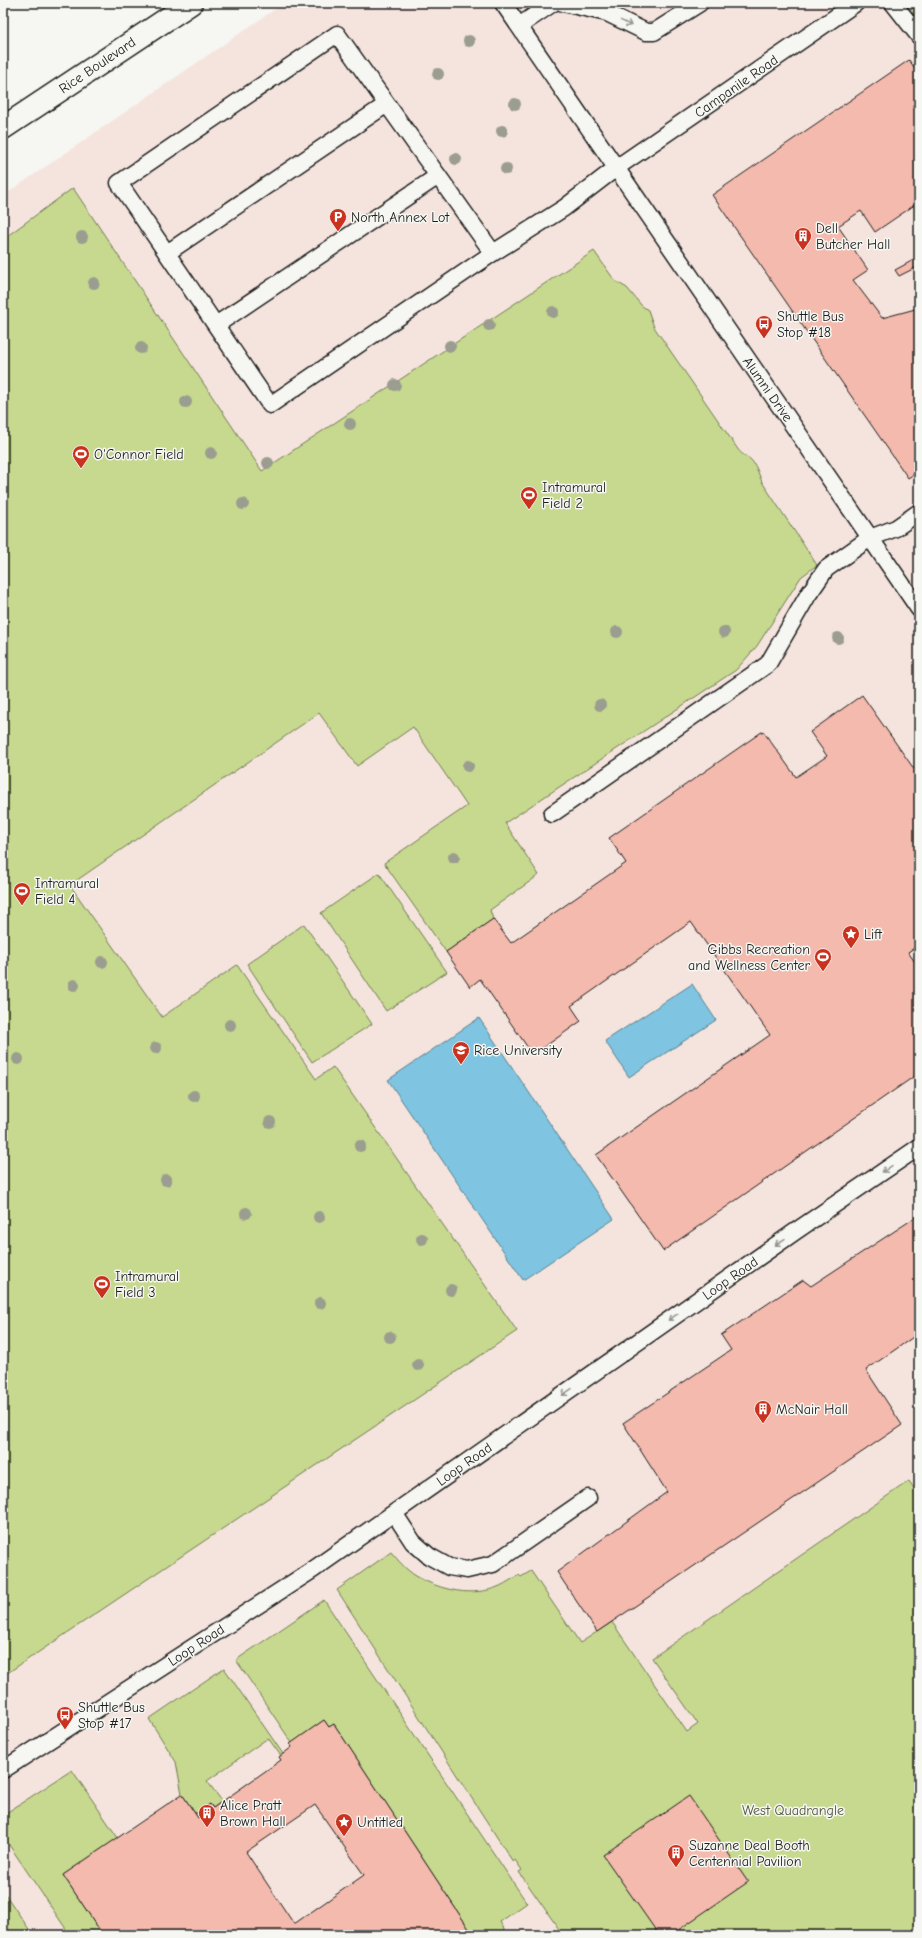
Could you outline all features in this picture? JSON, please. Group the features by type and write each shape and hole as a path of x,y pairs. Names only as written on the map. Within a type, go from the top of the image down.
{"main road":[{"name":"Rice Boulevard","path":"3,128 190,3"}],"lane":[{"name":"Alumni Drive","path":"504,3 919,609"},
{"path":"519,26 553,3"},
{"path":"563,3 607,14 641,30 654,32 694,5"},
{"name":"Campanile Road","path":"216,325 270,405 493,253 564,208 616,168 856,3"},
{"path":"893,3 919,36"},
{"path":"438,176 216,325 119,183 337,34 493,253"},
{"path":"167,253 387,104"},
{"path":"552,814 768,664 808,595 826,569 870,538 896,528 919,512"},
{"name":"Loop Road","path":"3,1770 314,1569 796,1231 919,1147"},
{"path":"394,1513 413,1542 429,1556 449,1567 467,1570 493,1564 588,1498"}],"shaded area":[{"name":"Rice University","path":"284,3 919,3 919,1935 3,1935 3,196"}],"green space":[{"path":"919,4 919,36 903,15"},
{"path":"73,188 262,471 594,251 615,281 627,288 642,306 648,310 654,327 738,450 754,464 762,482 817,565 801,577 757,646 736,670 505,823 539,875 490,910 493,919 446,952 384,863 467,806 413,727 357,766 319,713 70,885 162,1017 237,965 316,1079 333,1067 517,1331 3,1676 3,239"},
{"path":"379,873 447,972 386,1011 321,913"},
{"path":"304,924 372,1024 312,1062 247,964"},
{"name":"West Quadrangle","path":"909,1481 919,1495 919,1935 563,1935 519,1872 522,1870 515,1860 513,1862 337,1590 391,1552 412,1574 435,1585 457,1591 468,1592 490,1590 519,1575 521,1577 531,1571 580,1643 612,1622 687,1732 698,1724 652,1658"},
{"path":"324,1600 527,1903 500,1922 508,1935 473,1935 334,1724 329,1727 324,1720 292,1743 236,1660"},
{"path":"224,1668 283,1754 281,1756 268,1738 207,1781 222,1801 213,1808 210,1804 202,1810 205,1813 198,1818 182,1794 176,1762 149,1719"},
{"path":"72,1770 118,1838 63,1875 103,1935 70,1935 3,1836 3,1815"},
{"path":"3,1891 33,1935 3,1935"}],"water":[{"path":"692,984 716,1020 629,1077 605,1041"},
{"path":"479,1018 614,1219 523,1280 388,1080"}],"building":[{"name":"Dell Butcher Hall","path":"909,60 919,74 919,202 875,232 861,211 838,226 868,270 853,280 882,318 919,308 919,471 908,478 712,195"},
{"name":"Dell Butcher Hall","path":"919,257 919,266 899,276 895,270"},
{"name":"Gibbs Recreation and Wellness Center","path":"862,695 919,776 919,945 908,952 919,968 919,1073 663,1251 596,1155 770,1035 691,922 571,1006 581,1021 533,1055 480,979 470,987 446,952 493,919 511,943 626,863 609,838 763,731 796,777 827,756 810,732"},
{"name":"McNair Hall","path":"919,1215 919,1333 866,1370 902,1425 597,1632 557,1572 667,1492 623,1423 731,1350 721,1335 803,1280 811,1286"},
{"name":"Alice Pratt Brown Hall","path":"324,1720 329,1727 334,1724 473,1935 103,1935 63,1875 182,1794 198,1818 205,1813 202,1810 210,1804 213,1808 281,1760 279,1757 292,1747 290,1744","holes":["315,1805 364,1875 294,1924 246,1852"]},
{"name":"Suzanne Deal Booth Centennial Pavilion","path":"689,1796 748,1882 671,1935 659,1935 603,1855"}],"place":[{"name":"North Annex Lot","path":"338,232"},
{"name":"Dell Butcher Hall","path":"803,251"},
{"name":"Shuttle Bus Stop #18","path":"764,339"},
{"name":"O'Connor Field","path":"81,469"},
{"name":"Intramural Field 2","path":"529,510"},
{"name":"Intramural Field 4","path":"22,906"},
{"name":"Lift","path":"851,949"},
{"name":"Gibbs Recreation and Wellness Center","path":"823,972"},
{"name":"Rice University","path":"461,1065"},
{"name":"Intramural Field 3","path":"102,1299"},
{"name":"McNair Hall","path":"763,1424"},
{"name":"Shuttle Bus Stop #17","path":"65,1730"},
{"name":"Alice Pratt Brown Hall","path":"207,1828"},
{"name":"Untitled","path":"344,1837"},
{"name":"Suzanne Deal Booth Centennial Pavilion","path":"676,1868"}]}
